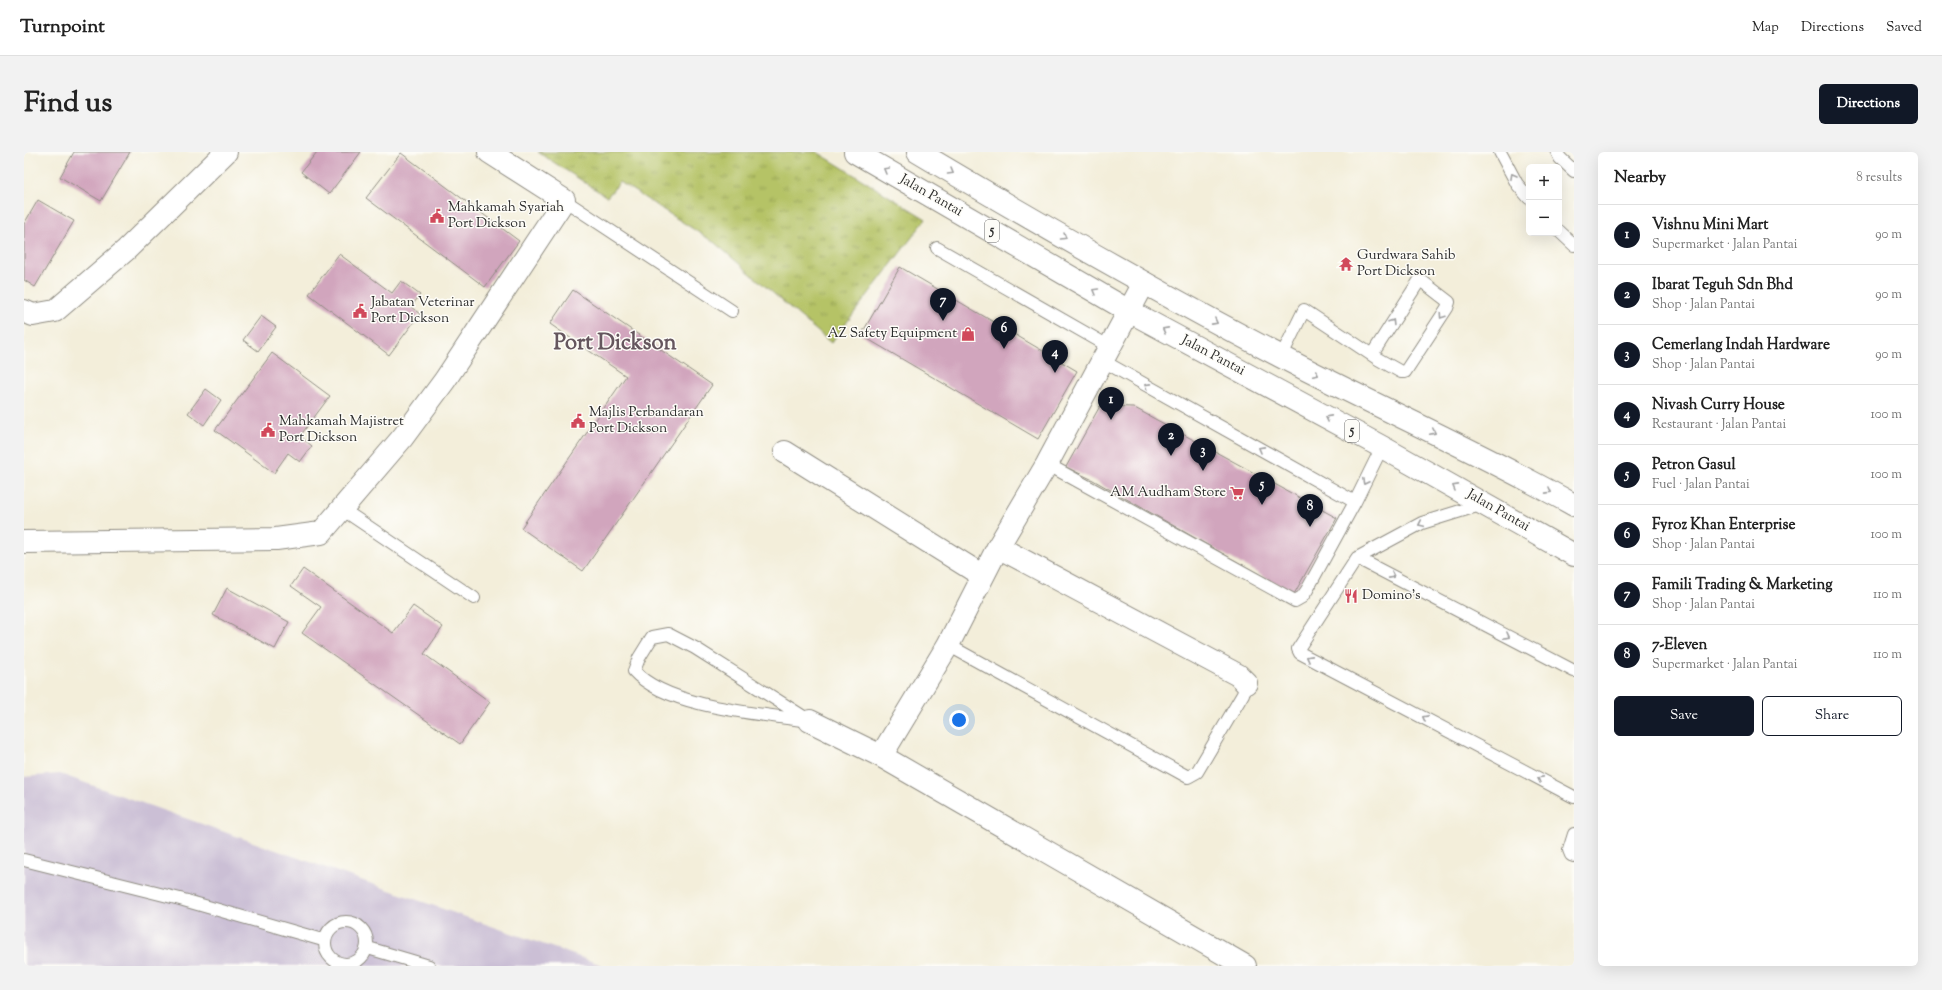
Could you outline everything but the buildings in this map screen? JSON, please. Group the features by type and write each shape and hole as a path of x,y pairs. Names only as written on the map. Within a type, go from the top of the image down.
{"main road":[{"path":"24,311 33,315 55,311 126,250 226,152"},
{"path":"24,542 276,539 321,532 403,437 445,380 564,200 489,152"},
{"name":"Jalan Pantai","path":"856,152 1129,311 1485,503 1574,554"},
{"name":"5","path":"918,152 1144,283 1281,357 1463,446 1574,505"},
{"path":"881,756 948,645 998,547 1047,464 1144,283"},
{"path":"785,452 983,576"},
{"path":"998,547 1238,676 1246,683"},
{"path":"810,721 881,756 1245,966"}],"lane":[{"path":"1500,152 1517,184 1526,194"},
{"path":"1557,152 1560,158 1574,172"},
{"path":"564,200 732,311"},
{"path":"1562,234 1574,245"},
{"path":"937,248 1107,354 1355,502"},
{"path":"1281,357 1304,310 1389,366 1405,372 1447,308 1449,302 1423,282 1419,281 1373,353 1375,356"},
{"path":"1047,464 1295,601 1302,597 1305,593 1355,502 1382,447"},
{"path":"1485,503 1422,523 1357,558 1298,649 1300,653 1574,797"},
{"path":"342,509 474,598"},
{"path":"1357,558 1574,671"},
{"path":"668,634 695,648 810,721 708,706 659,688 642,680 634,671 639,658 652,637 668,634"},
{"path":"948,645 1188,777 1197,772 1243,694 1246,683"},
{"path":"1574,834 1569,850 1571,855 1574,856"},
{"path":"24,860 180,899 323,940"},
{"path":"349,921 364,931 368,948 359,961 345,966 329,958 323,940 332,925 349,921"},
{"path":"368,948 430,966"}],"shaded area":[{"path":"60,774 605,966 24,966 24,777"}],"green space":[{"path":"538,152 817,152 926,219 831,343 715,243 620,182 607,197"}],"place":[{"name":"Mahkamah Syariah Port Dickson","path":"437,216"},
{"name":"Gurdwara Sahib Port Dickson","path":"1346,264"},
{"name":"Jabatan Veterinar Port Dickson","path":"360,311"},
{"name":"Famili Trading & Marketing","path":"943,321"},
{"name":"AZ Safety Equipment","path":"968,334"},
{"name":"Fyroz Khan Enterprise","path":"1004,349"},
{"name":"Nivash Curry House","path":"1055,373"},
{"name":"Vishnu Mini Mart","path":"1111,420"},
{"name":"Majlis Perbandaran Port Dickson","path":"578,421"},
{"name":"Mahkamah Majistret Port Dickson","path":"268,430"},
{"name":"Ibarat Teguh Sdn Bhd","path":"1171,456"},
{"name":"Cemerlang Indah Hardware","path":"1203,471"},
{"name":"AM Audham Store","path":"1237,493"},
{"name":"Petron Gasul","path":"1262,505"},
{"name":"7-Eleven","path":"1310,527"},
{"name":"Domino's","path":"1351,596"}],"district":[{"name":"Port Dickson","path":"615,344"}]}
